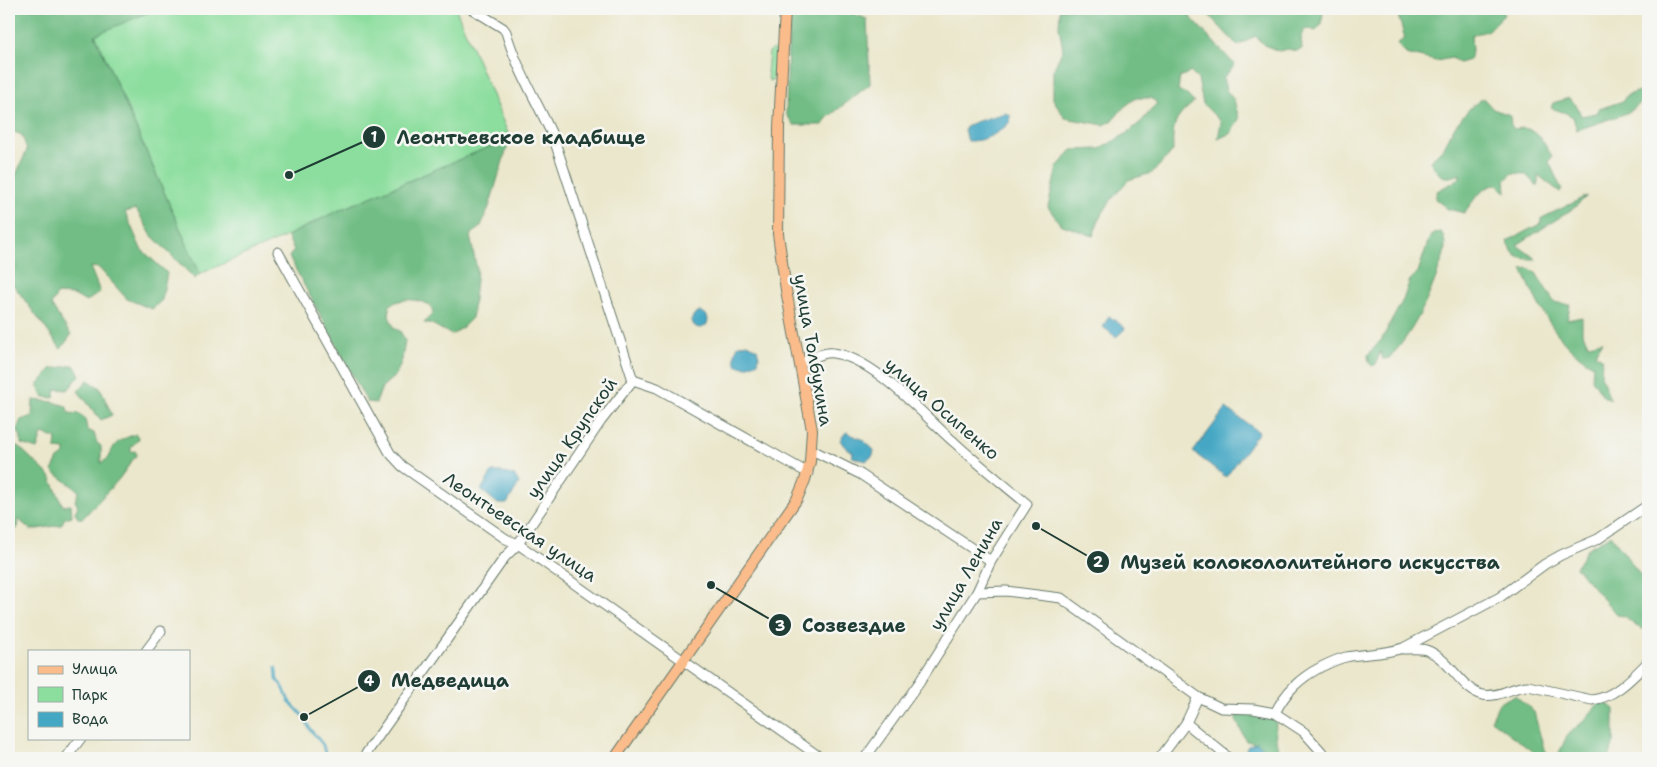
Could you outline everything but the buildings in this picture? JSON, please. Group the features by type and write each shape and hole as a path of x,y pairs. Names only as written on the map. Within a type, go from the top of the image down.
{"main road":[{"name":"улица Толбухина","path":"615,758 796,499 808,473 812,450 812,430 786,290 778,234 779,127 785,9"}],"street":[{"path":"472,9 503,28 529,89 554,138 633,380 657,388 808,473"},
{"name":"Леонтьевская улица","path":"278,252 390,453 402,466 506,539 518,544 821,758"},
{"name":"улица Осипенко","path":"801,363 828,353 834,353 859,362 878,373 955,444 1027,504"},
{"name":"улица Крупской","path":"363,758 505,557 518,544 601,421 633,380"},
{"path":"812,450 860,474 991,561"},
{"name":"улица Ленина","path":"865,758 919,683 977,592 991,561 1027,504"},
{"path":"1400,649 1494,602 1514,589 1545,564 1598,539 1648,505"},
{"path":"977,592 1006,591 1061,598 1198,697 1221,708 1275,712 1304,732 1327,758"},
{"path":"147,650 161,631"},
{"path":"1275,712 1291,688 1312,672 1348,656 1376,655 1400,649 1415,648 1434,654 1446,663 1467,686 1481,695 1498,694 1520,686 1537,686 1592,700 1601,699 1609,696 1648,662"},
{"path":"1160,758 1186,723 1198,697"},
{"path":"1186,723 1229,758"},
{"path":"66,758 80,740"}],"green space":[{"path":"9,9 156,9 95,35 200,274 195,279 152,236 136,209 125,212 141,249 167,273 162,300 152,309 127,299 99,268 90,267 100,292 86,302 74,295 57,294 51,305 71,335 61,349 9,279 9,261 12,252 9,247 9,194 16,188 14,179 27,150 22,135 9,130"},
{"path":"156,9 456,9 510,138 335,212 287,236 200,274 95,34"},
{"path":"792,9 841,9 867,19 870,84 827,118 823,125 794,125 786,114 789,12"},
{"path":"1060,9 1183,9 1235,65 1223,78 1226,90 1234,100 1239,119 1231,133 1218,139 1221,122 1203,104 1198,79 1190,72 1180,77 1178,90 1186,94 1194,102 1178,118 1173,135 1173,151 1152,173 1128,180 1111,200 1099,219 1093,236 1060,224 1048,207 1057,167 1072,150 1100,149 1126,134 1142,121 1157,103 1151,98 1136,98 1124,107 1112,121 1104,125 1065,118 1053,99 1053,71 1063,49 1059,27"},
{"path":"1203,9 1323,9 1322,24 1316,31 1304,30 1301,36 1302,49 1279,51 1264,45 1255,36 1238,46"},
{"path":"1396,9 1501,9 1504,15 1487,31 1471,35 1472,52 1469,60 1459,63 1452,58 1436,61 1406,54 1397,44 1405,38"},
{"path":"773,49 776,51 774,78 769,81 767,72 769,52"},
{"path":"1648,88 1648,98 1627,113 1577,130 1573,117 1551,108 1553,103 1569,98 1577,106 1581,116 1597,113 1599,109 1623,101 1626,96"},
{"path":"1483,98 1493,109 1510,115 1511,125 1514,129 1528,129 1541,139 1552,156 1549,162 1562,190 1560,192 1538,175 1538,187 1525,174 1513,173 1505,180 1506,192 1496,184 1491,186 1478,196 1464,213 1448,209 1435,199 1437,191 1459,179 1460,174 1449,177 1442,176 1430,161 1444,147 1455,126 1471,107"},
{"path":"510,138 489,207 481,226 470,236 477,270 472,318 452,335 430,323 424,323 433,313 430,305 410,300 390,305 389,316 394,328 400,331 405,340 402,360 396,375 382,387 376,403 367,402 289,257 294,250 287,236 335,212"},
{"path":"1587,196 1574,208 1517,245 1536,259 1521,258 1512,251 1507,241 1542,223 1542,218"},
{"path":"1441,232 1445,243 1444,254 1431,290 1413,327 1389,358 1383,359 1380,352 1376,364 1372,366 1369,363 1368,355 1382,339 1403,300 1410,280 1418,272 1429,239 1434,233"},
{"path":"1529,268 1536,273 1554,302 1570,305 1567,320 1582,317 1582,332 1588,344 1603,341 1595,354 1602,358 1601,375 1610,400 1603,396 1592,379 1593,365 1569,347 1559,336 1542,310 1522,269"},
{"path":"74,365 80,375 68,390 56,389 54,398 44,397 37,386 51,369"},
{"path":"88,380 100,388 112,415 101,420 78,391"},
{"path":"33,400 54,402 66,406 69,413 79,414 85,418 87,430 94,433 97,443 101,446 101,463 109,458 113,448 122,440 136,434 139,439 131,447 131,452 135,451 137,454 119,479 83,518 78,518 75,512 78,506 75,501 79,491 52,471 58,459 65,454 65,450 55,449 56,438 42,434 37,449 21,444 21,437 17,429 21,420 32,416"},
{"path":"18,446 50,476 63,506 71,505 72,516 65,518 61,525 31,530 18,519 17,529 9,530 9,447"},
{"path":"1611,535 1648,586 1648,631 1636,626 1624,616 1617,615 1576,567 1588,548"},
{"path":"1515,695 1534,712 1543,746 1549,756 1557,757 1568,734 1584,721 1598,704 1606,703 1614,709 1614,742 1609,758 1541,758 1491,720 1499,703"},
{"path":"1253,713 1269,716 1276,722 1277,746 1284,758 1263,758 1257,743 1246,741 1236,720 1236,715"}],"water":[{"path":"1005,113 1010,115 1010,122 1001,130 985,138 968,141 964,130 968,125"},
{"path":"700,312 708,320 700,328 692,320"},
{"path":"1109,316 1125,329 1116,337 1103,327"},
{"path":"748,344 757,349 758,362 747,367 737,366 735,356 738,345"},
{"path":"1226,408 1259,432 1226,477 1193,452"},
{"path":"846,432 863,440 874,450 873,456 866,461 852,457 853,452 844,446 840,440"},
{"path":"492,472 501,472 515,476 519,483 507,504 498,504 481,490"},
{"path":"1257,742 1263,748 1263,758 1249,758 1246,750 1248,746"}],"waterway":[{"path":"276,668 277,680 283,687 289,701 304,717 310,729 323,745 326,758"}],"place":[{"name":"Леонтьевское кладбище","path":"289,175"},
{"name":"Музей колокололитейного искусства","path":"1036,526"},
{"name":"Созвездие","path":"711,585"},
{"name":"Медведица","path":"304,717"}]}
